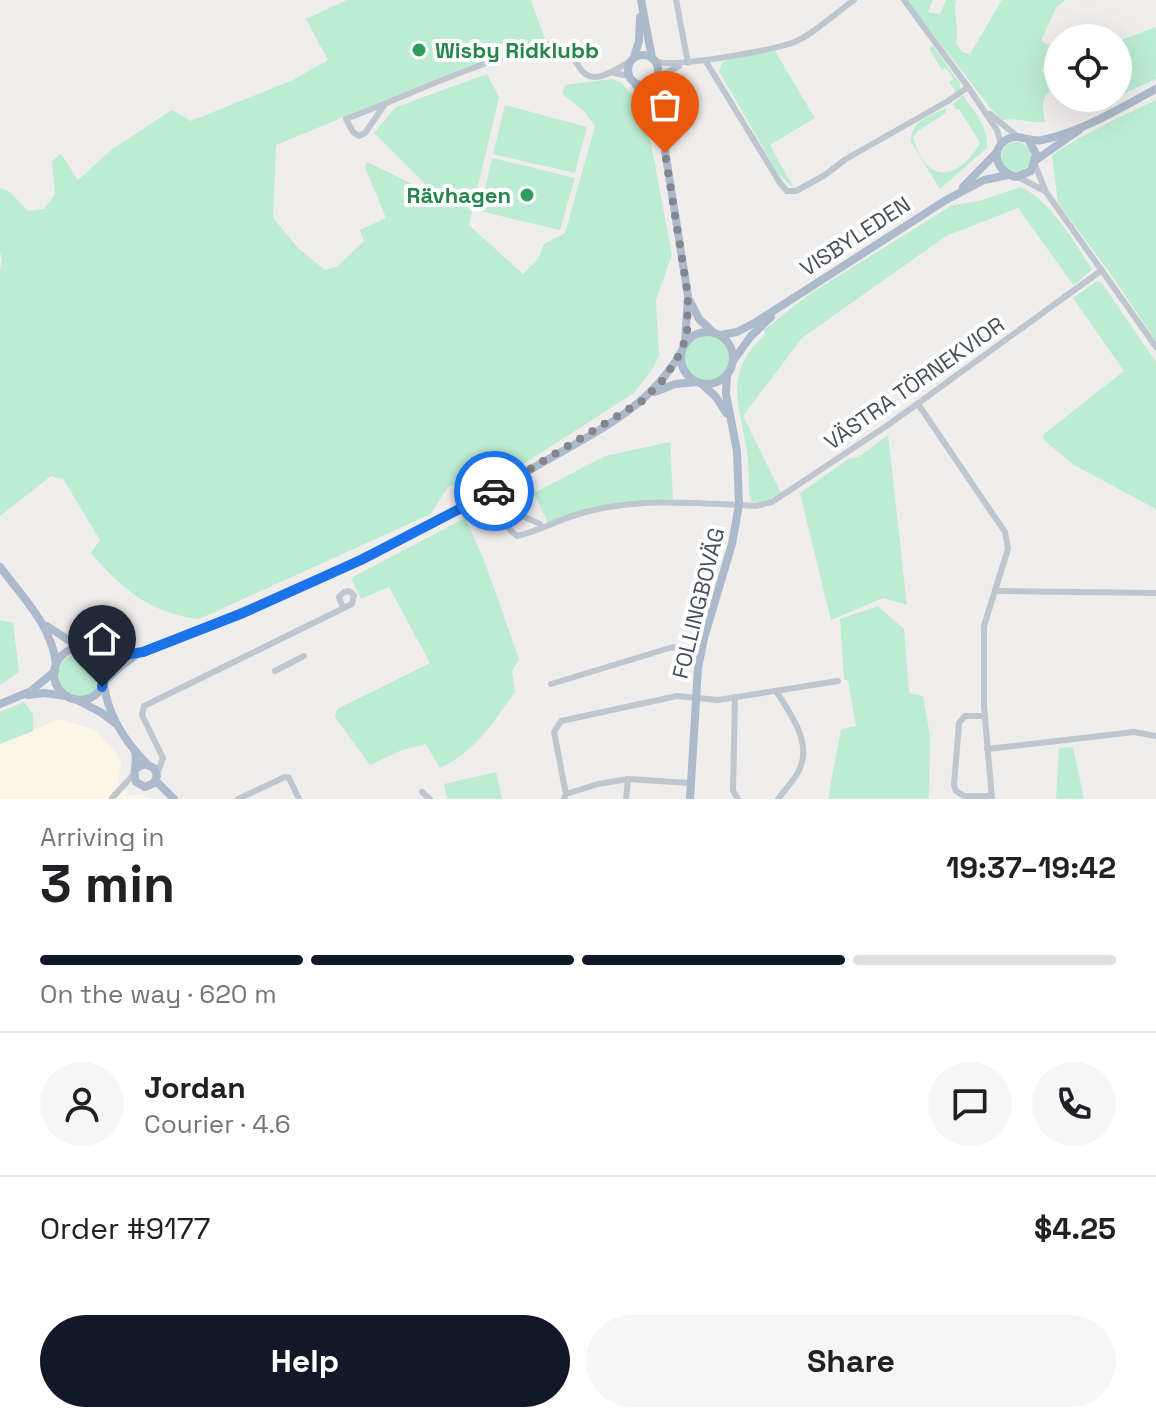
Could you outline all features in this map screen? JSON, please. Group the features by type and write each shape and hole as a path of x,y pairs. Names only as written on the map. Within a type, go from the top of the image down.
{"main road":[{"path":"651,394 685,343 688,296 661,125 653,81 658,71 641,0 639,41 632,60 632,80 652,105 661,125"},
{"path":"632,60 642,54 654,60"},
{"path":"632,80 644,85 653,81"},
{"path":"1093,121 1036,163 1027,174 1012,176 999,166 999,148 1009,138 1019,137 1029,141 1047,139 1156,92"},
{"path":"1029,141 1035,149 1036,163"},
{"name":"VISBYLEDEN","path":"946,200 980,172 999,148"},
{"name":"VISBYLEDEN","path":"717,333 746,327 946,200 984,180 1012,176"},
{"path":"19,697 44,693 71,698 92,697 122,665 143,652 298,589 421,531 588,437 651,394 675,384 714,383 727,374 733,362 731,347 699,319 688,296"},
{"name":"VISBYLEDEN","path":"733,362 751,336 785,304"},
{"path":"685,343 696,334 717,333"},
{"path":"681,352 684,370 699,383"},
{"name":"FOLLINGBOVÄG","path":"690,799 694,697 702,650 732,544 739,505 738,462 726,394 727,374"},
{"name":"FOLLINGBOVÄG","path":"699,383 716,397 729,417"},
{"path":"0,567 40,620 53,645 57,685 71,698 102,713 119,728"},
{"path":"40,620 60,637 82,649 118,656 143,652"},
{"path":"0,704 39,686 66,653 82,649"},
{"path":"92,652 104,665 109,706 119,728 150,776 171,799"},
{"path":"134,751 136,770"},
{"path":"136,770 150,776"},
{"path":"136,770 150,776"}],"street":[{"path":"676,0 685,64"},
{"path":"654,60 663,64 685,64 794,42 854,0"},
{"path":"904,0 984,109 999,133 999,148"},
{"path":"385,104 365,133 359,136 353,132 346,119 482,64 549,44 568,50 588,76 610,73 632,60"},
{"path":"705,60 780,183 791,192 825,175 846,159 968,87"},
{"path":"653,81 685,64"},
{"path":"610,73 632,80"},
{"path":"984,109 1019,137"},
{"path":"1036,163 1046,192 1156,347"},
{"path":"1012,176 1033,183 1046,192"},
{"name":"VÄSTRA TÖRNEKVIOR","path":"542,528 584,512 657,502 760,506 776,500 918,404 1102,270"},
{"path":"918,404 1005,532 1008,549 984,626 985,716 992,798 955,795 959,723 965,716 985,716"},
{"path":"520,515 540,524 542,528 517,536 508,524 511,518 520,515"},
{"path":"995,591 1156,593"},
{"path":"111,798 150,776 163,761 142,715 144,706 343,608"},
{"path":"551,684 673,647 702,650"},
{"path":"275,671 304,656"},
{"path":"690,783 628,779 598,784 565,797 554,732 559,722 677,696 718,700 838,681"},
{"path":"776,691 799,730 802,758 800,768 778,799"},
{"path":"735,697 733,791 738,799"},
{"path":"987,749 1134,732 1156,735"},
{"path":"111,798 136,770"},
{"path":"239,799 287,777 299,799"},
{"path":"626,799 628,779"},
{"path":"422,792 430,799"}],"shaded area":[{"path":"59,719 96,730 122,760 118,781 129,796 139,794 154,799 0,799 0,744"}],"green space":[{"path":"347,0 531,0 545,39 458,70 276,145 273,218 299,249 325,270 337,267 364,241 360,230 386,218 365,167 367,162 437,196 374,133 396,107 487,74 499,97 469,225 523,274 538,259 544,244 565,233 595,126 582,109 562,94 565,85 612,79 620,82 644,107 672,255 656,300 659,356 634,393 506,475 485,483 460,482 448,487 431,514 199,619 182,616 152,605 126,589 91,553 100,540 63,479 51,476 0,516 0,188 10,192 28,211 44,209 55,194 52,161 61,154 78,180 111,150 172,110 191,121 293,80 328,60 306,19"},
{"path":"907,0 933,0 928,12 940,14 946,0 956,0 956,43 962,52 970,54 1002,0 1065,0 1056,8 1049,24 1044,24 1041,41 1044,42 1045,122 1002,120"},
{"path":"1156,27 1156,79 1132,90 1132,36"},
{"path":"933,46 960,83 956,92 949,82 953,79 946,68 942,70 929,48"},
{"path":"775,51 815,118 770,145 794,189 777,172 719,71 727,60"},
{"path":"963,95 983,126 987,148 940,189 911,142 912,135 922,120 946,108 946,113 913,137 925,163 934,170 952,171 962,165 980,143 953,104"},
{"path":"1156,100 1156,341 1058,203 1052,155"},
{"path":"505,105 587,127 575,173 493,154"},
{"path":"1016,142 1027,146 1031,157 1027,168 1016,172 1005,168 1001,157 1005,146"},
{"name":"Rävhagen","path":"492,158 575,178 560,230 480,211"},
{"path":"1021,187 1052,212 1092,269 1074,286 1018,208 946,236 802,338 743,416 781,493 762,503 751,502 748,458 737,390 743,363 765,335 764,330 808,295 951,206"},
{"path":"1097,281 1101,282 1156,362 1156,509 1074,465 1043,439 1044,434 1124,371 1073,298"},
{"path":"707,334 723,341 730,357 723,373 707,380 691,373 684,357 691,341"},
{"path":"888,435 907,605 883,598 831,620 800,493 850,458 859,457"},
{"path":"670,442 673,499 581,511 548,523 534,493 605,456"},
{"path":"465,518 484,560 519,659 512,671 515,692 473,745 440,768 426,744 402,750 370,765 335,717 337,709 430,663 389,587 361,599 351,578"},
{"path":"878,606 904,629 909,693 923,696 930,736 929,799 828,799 841,729 856,726 848,680 844,680 840,619"},
{"path":"0,620 13,623 19,672 0,685"},
{"path":"80,653 96,659 102,675 96,691 80,697 64,691 58,675 64,659"},
{"path":"24,702 33,714 33,731 0,744 0,712"},
{"path":"1073,747 1084,799 1056,799 1059,748"},
{"path":"496,772 502,799 447,799 444,784"}],"way so far":[{"path":"494,491 588,437 642,401 664,379 681,352 687,333 688,296 665,153"}],"place":[{"name":"Wisby Ridklubb","path":"419,50"},
{"name":"Rävhagen","path":"527,195"}],"route":[{"path":"102,687 105,668 92,652 118,656 143,652 243,613 421,531 494,491"}]}
